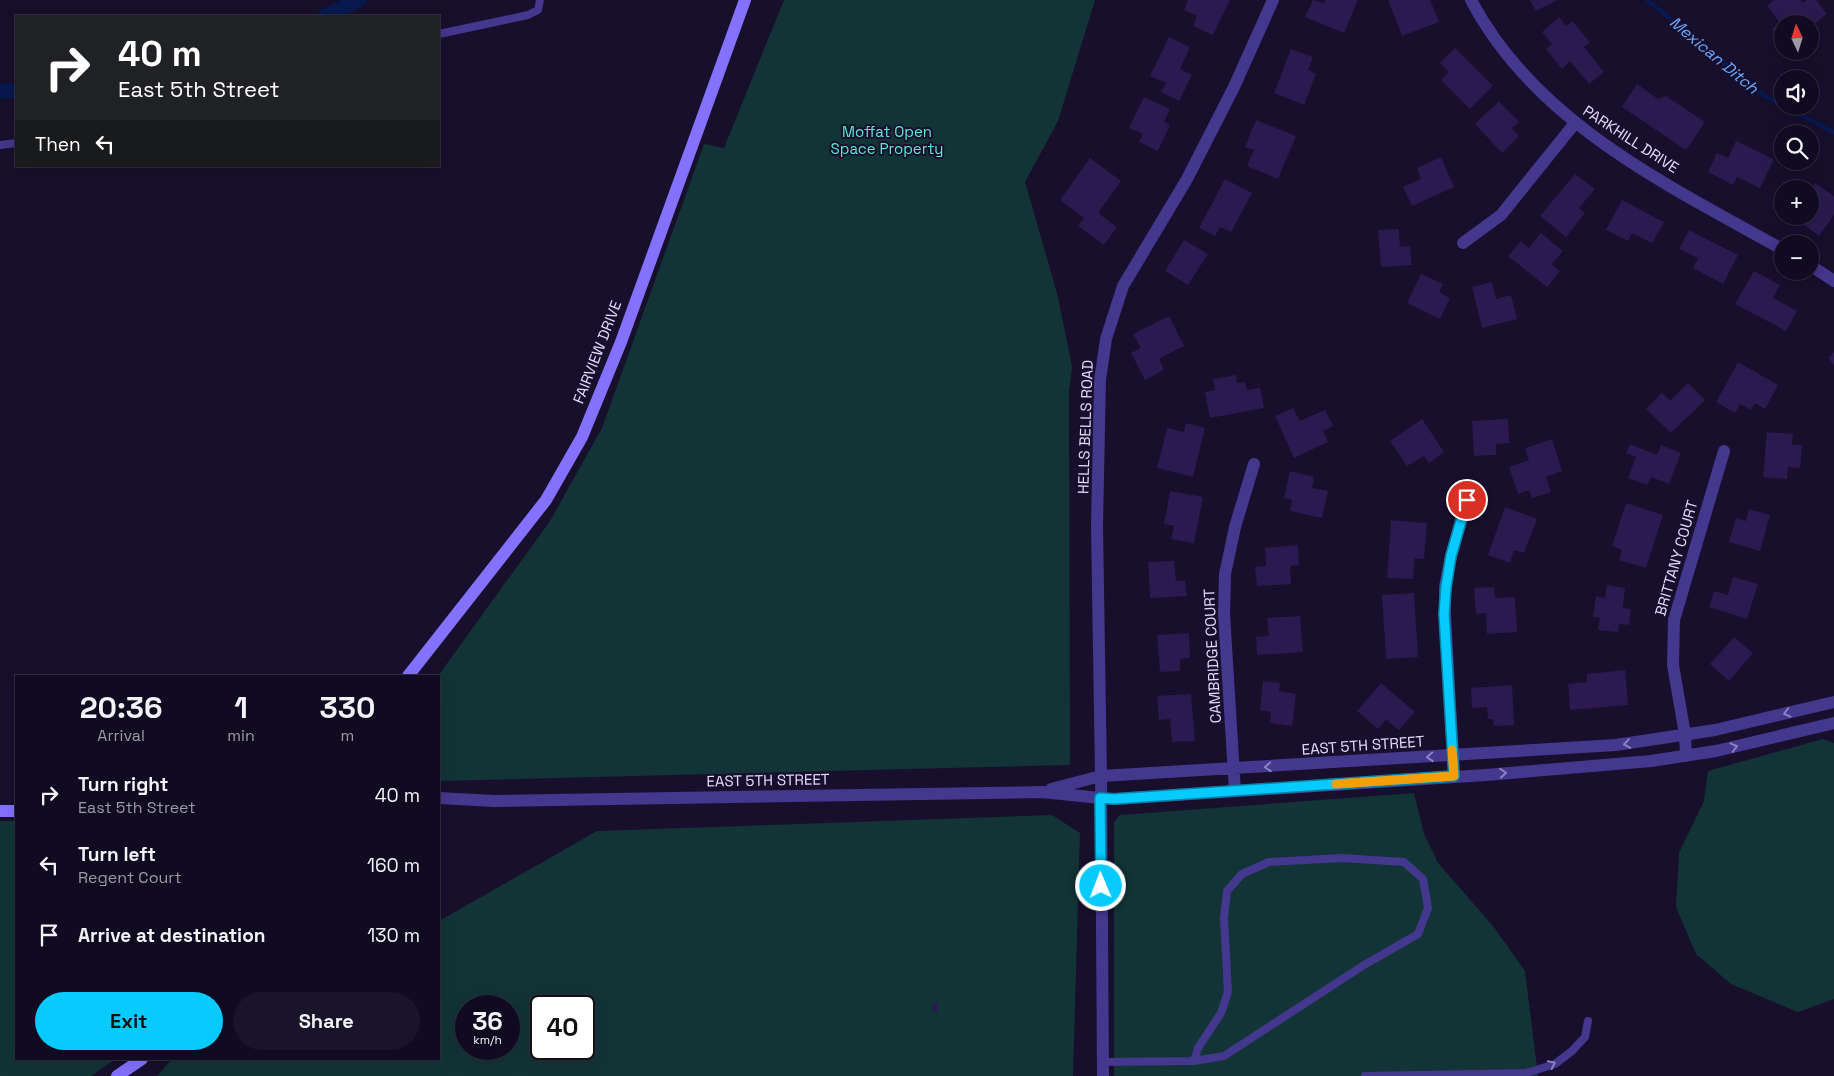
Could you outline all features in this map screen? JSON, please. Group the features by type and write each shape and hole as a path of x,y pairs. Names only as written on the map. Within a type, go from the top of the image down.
{"main road":[{"name":"FAIRVIEW DRIVE","path":"409,675 546,500 582,437 620,342 745,0"},
{"path":"0,811 15,811"},
{"path":"117,1076 141,1060"}],"street":[{"name":"HELLS BELLS ROAD","path":"1102,1076 1101,776 1097,526 1100,380 1106,339 1123,286 1188,179 1234,87 1274,0"},
{"name":"PARKHILL DRIVE","path":"1471,0 1482,21 1504,51 1537,88 1575,123 1637,165 1774,244"},
{"path":"1463,243 1500,216 1575,123"},
{"path":"1819,271 1834,281"},
{"name":"BRITTANY COURT","path":"1686,756 1686,734 1673,665 1674,620 1724,451"},
{"name":"CAMBRIDGE COURT","path":"1235,791 1224,614 1225,574 1235,527 1254,464"},
{"path":"1454,776 1444,614 1451,556 1467,500"},
{"name":"EAST 5TH STREET","path":"1042,792 1101,776 1616,745 1715,730 1834,702"},
{"name":"EAST 5TH STREET","path":"440,798 494,801 1042,792 1114,799 1650,761 1716,751 1834,723"},
{"name":"EAST 5TH STREET","path":"440,807 494,801"}],"lane":[{"path":"440,34 528,15 538,10 540,0"},
{"path":"0,145 15,143"},
{"path":"1102,1062 1194,1061 1224,1056 1364,965 1418,934 1428,908 1423,879 1404,862 1342,858 1269,862 1242,874 1227,891 1224,918 1228,992 1221,1013 1198,1048 1194,1061"},
{"path":"1365,1076 1526,1074 1555,1064 1572,1051 1584,1037 1588,1021"}],"green space":[{"name":"Moffat Open Space Property","path":"784,0 1095,0 1058,121 1025,182 1057,293 1072,366 1069,393 1070,765 440,781 439,675 550,521 602,428 704,144 724,148"},
{"path":"1823,739 1834,743 1834,999 1798,1012 1731,984 1696,954 1676,907 1679,853 1704,801 1708,771"},
{"path":"1414,793 1424,834 1438,863 1493,926 1525,971 1538,1076 1114,1076 1114,822 1120,815"},
{"path":"1052,815 1080,833 1073,1076 157,1076 171,1060 440,1060 440,920 597,831"},
{"path":"0,821 15,821 15,1060 115,1060 91,1076 0,1076"}],"building":[{"path":"1188,0 1230,0 1213,35 1193,26 1197,16 1184,10"},
{"path":"1313,0 1324,3 1325,0 1358,0 1344,33 1305,17"},
{"path":"1388,0 1430,0 1439,22 1402,36"},
{"path":"1530,0 1557,0 1536,11"},
{"path":"1774,0 1800,0 1803,3 1807,0 1816,0 1827,14 1819,20 1819,15 1774,15 1767,6"},
{"path":"1559,17 1566,26 1572,21 1590,42 1584,47 1604,72 1589,84 1570,61 1562,69 1546,49 1552,44 1542,32"},
{"path":"1169,37 1190,47 1180,69 1192,75 1179,101 1161,92 1166,83 1150,76"},
{"path":"1455,48 1493,86 1470,109 1441,80 1449,72 1440,63"},
{"path":"1291,49 1313,57 1308,70 1316,74 1304,105 1274,93"},
{"path":"1637,84 1658,99 1666,96 1705,122 1686,150 1622,107"},
{"path":"1144,97 1170,109 1164,122 1170,125 1158,151 1139,142 1143,134 1129,128"},
{"path":"1499,101 1519,122 1512,128 1519,136 1502,153 1475,124"},
{"path":"1256,120 1296,136 1278,179 1247,166 1254,150 1245,147"},
{"path":"1736,141 1774,159 1760,188 1737,177 1733,185 1708,172 1717,153 1728,158"},
{"path":"1441,157 1454,187 1412,206 1403,187 1421,179 1417,168"},
{"path":"1090,158 1121,181 1098,213 1117,227 1104,245 1078,226 1084,218 1060,200"},
{"path":"1575,174 1595,189 1579,208 1585,213 1566,237 1540,216"},
{"path":"1225,179 1252,193 1231,232 1220,227 1215,236 1199,228"},
{"path":"1819,186 1834,196 1834,215 1819,236 1804,225 1819,225"},
{"path":"1622,200 1664,222 1652,243 1632,233 1628,241 1606,230"},
{"path":"1399,229 1400,247 1410,246 1412,265 1381,267 1378,230"},
{"path":"1689,230 1738,255 1723,284 1693,268 1698,258 1679,249"},
{"path":"1541,233 1563,251 1552,264 1560,271 1547,287 1508,256 1521,241 1529,248"},
{"path":"1184,240 1208,254 1188,285 1165,271"},
{"path":"1754,271 1780,285 1773,298 1797,311 1786,331 1735,304"},
{"path":"1421,274 1443,284 1439,292 1450,298 1440,319 1407,303"},
{"path":"1492,282 1496,299 1511,295 1517,319 1482,328 1472,287"},
{"path":"1169,316 1184,346 1159,359 1164,370 1145,380 1131,353 1141,348 1133,334"},
{"path":"1834,352 1834,365 1828,358"},
{"path":"1738,362 1778,385 1765,409 1755,403 1751,410 1740,404 1735,413 1716,402"},
{"path":"1236,375 1237,383 1245,382 1247,390 1260,388 1264,408 1210,418 1205,392 1215,390 1213,379"},
{"path":"1688,383 1705,400 1671,433 1646,409 1662,393 1670,401"},
{"path":"1293,408 1300,421 1325,410 1333,426 1323,431 1328,442 1294,458 1275,416"},
{"path":"1422,419 1444,452 1429,463 1424,456 1407,466 1390,441"},
{"path":"1508,419 1509,443 1496,444 1496,455 1474,456 1472,421"},
{"path":"1186,423 1205,428 1193,477 1157,468 1167,428 1184,432"},
{"path":"1767,432 1793,434 1792,445 1802,445 1800,468 1788,467 1787,479 1763,477"},
{"path":"1552,439 1562,471 1546,477 1551,492 1532,498 1529,490 1518,494 1509,467 1529,460 1525,448"},
{"path":"1630,444 1657,455 1661,445 1681,453 1669,484 1651,477 1647,485 1628,478 1636,457 1626,453"},
{"path":"1290,471 1314,477 1312,488 1328,491 1322,518 1290,511 1292,500 1284,498"},
{"path":"1170,491 1203,497 1194,543 1171,539 1174,526 1164,524"},
{"path":"1626,503 1663,515 1646,568 1619,560 1622,550 1612,546"},
{"path":"1505,507 1537,519 1524,553 1514,550 1510,563 1488,555"},
{"path":"1749,509 1770,515 1760,551 1729,542 1736,518 1746,521"},
{"path":"1391,520 1427,523 1424,559 1415,558 1413,579 1387,578"},
{"path":"1298,545 1299,565 1290,566 1291,584 1257,586 1255,567 1266,566 1265,548"},
{"path":"1174,561 1176,581 1185,581 1187,596 1150,598 1148,562"},
{"path":"1733,577 1758,584 1747,619 1709,607 1714,591 1728,595"},
{"path":"1607,585 1625,588 1623,608 1631,609 1629,625 1619,624 1618,632 1598,630 1600,618 1593,617 1596,596 1605,598"},
{"path":"1494,587 1495,598 1515,597 1517,632 1487,634 1486,613 1476,614 1474,588"},
{"path":"1414,593 1418,657 1386,659 1382,595"},
{"path":"1300,616 1303,652 1257,655 1256,637 1269,636 1267,618"},
{"path":"1189,633 1190,658 1180,659 1180,671 1160,672 1157,635"},
{"path":"1734,637 1753,653 1729,681 1710,664"},
{"path":"1625,670 1628,705 1570,710 1568,684 1587,682 1587,674"},
{"path":"1263,681 1280,683 1279,691 1296,694 1292,726 1270,723 1271,712 1260,710"},
{"path":"1381,683 1415,712 1399,730 1386,720 1378,729 1357,711"},
{"path":"1512,685 1514,725 1494,726 1493,719 1488,719 1487,707 1472,708 1471,688"},
{"path":"1191,694 1195,741 1172,742 1170,719 1159,720 1157,696"},
{"path":"933,1002 938,1003 937,1013 932,1012"}],"waterway":[{"path":"327,15 359,0"},
{"name":"Mexican Ditch","path":"1647,0 1763,95 1774,101"},
{"path":"0,91 15,91"},
{"name":"Mexican Ditch","path":"1801,115 1834,132"}],"slow traffic":[{"path":"1336,784 1454,776 1452,750"}],"route":[{"path":"1101,886 1100,798 1114,799 1454,776 1444,614 1451,556 1467,500"}]}
